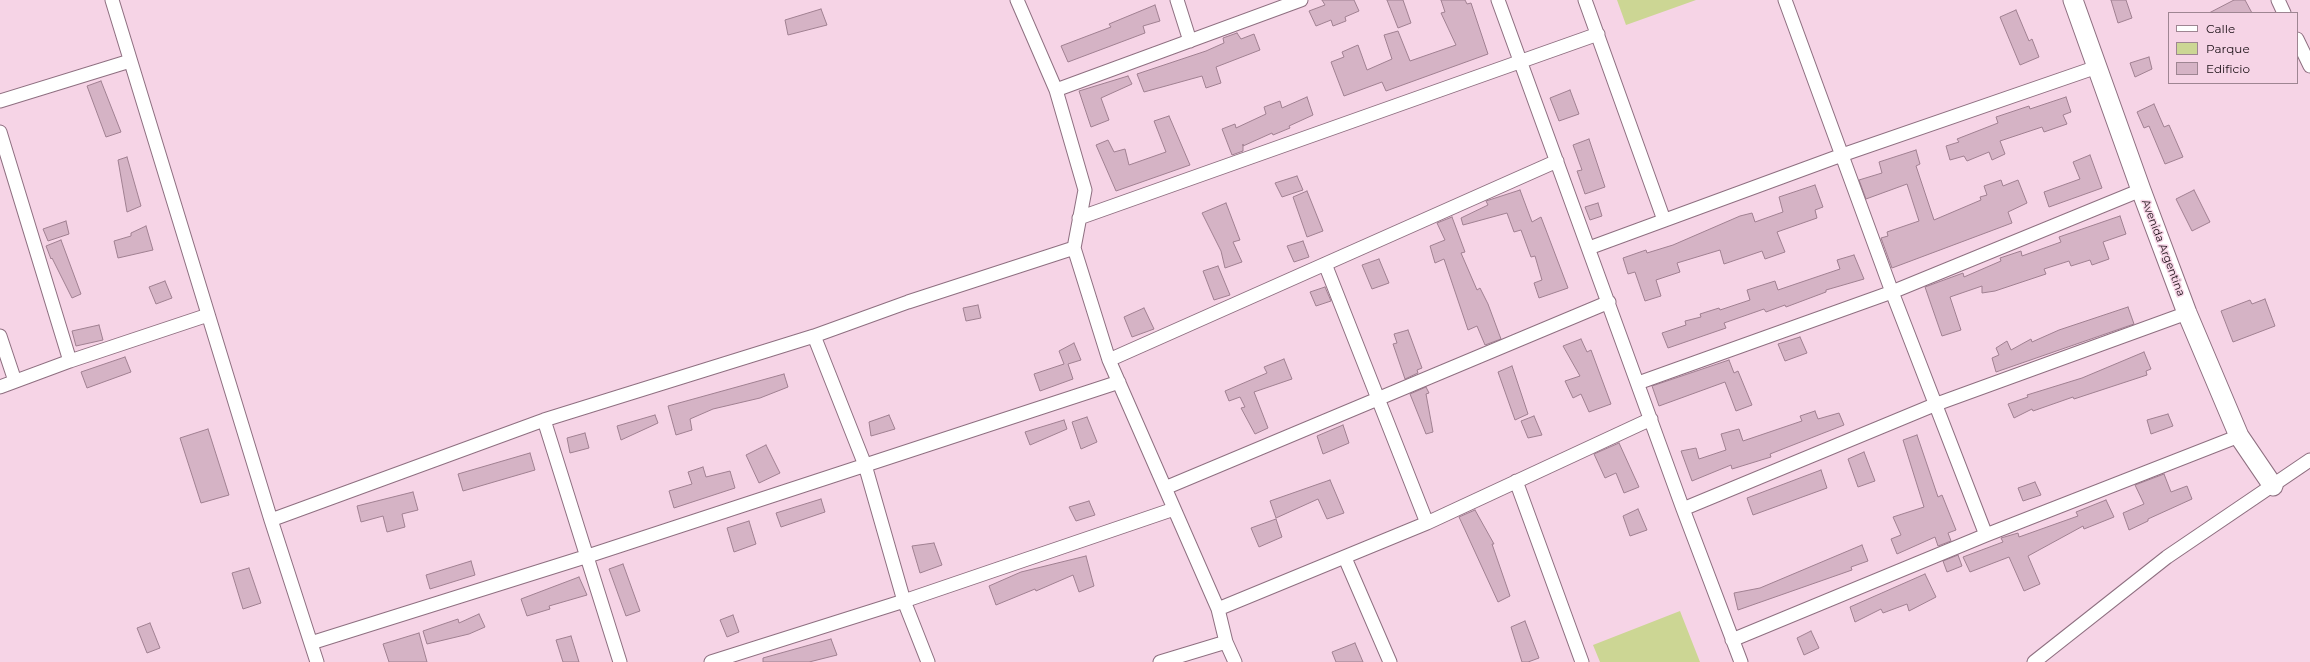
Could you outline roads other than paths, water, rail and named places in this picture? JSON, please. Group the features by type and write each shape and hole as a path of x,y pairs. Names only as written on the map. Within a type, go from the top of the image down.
{"street":[{"path":"112,0 271,520 317,662"},
{"path":"1017,0 1056,90 1085,190 1074,248 1109,360 1218,609 1226,642 1235,662"},
{"path":"1177,0 1190,41"},
{"path":"1056,90 1301,0"},
{"path":"1498,0 1683,509 1741,662"},
{"path":"1585,0 1664,220"},
{"path":"1785,0 1934,405 1986,535"},
{"name":"Avenida Argentina","path":"2073,0 2141,190 2188,313 2239,436 2273,486"},
{"path":"2278,0 2284,12"},
{"path":"1079,218 1521,63 1598,34"},
{"path":"2298,41 2310,66"},
{"path":"0,101 130,61"},
{"path":"1589,248 1842,155 2097,67"},
{"path":"0,132 70,360"},
{"path":"1109,360 1557,161"},
{"path":"1638,383 1892,292 2141,190"},
{"path":"271,520 544,420 814,336 908,302 1074,248"},
{"path":"1325,264 1377,400 1427,523"},
{"path":"1165,488 1609,302"},
{"path":"1683,509 1934,405 2188,313"},
{"path":"0,387 70,360 208,315"},
{"path":"0,336 15,381"},
{"path":"814,336 865,465 904,601 928,662"},
{"path":"311,643 588,556 1119,382"},
{"path":"1218,609 1427,523 1651,419"},
{"path":"544,420 588,556 620,662"},
{"path":"1732,640 1986,535 2239,436"},
{"path":"2034,662 2168,557 2310,460"},
{"path":"1516,481 1582,662"},
{"path":"711,662 904,601 1174,509"},
{"path":"1345,558 1390,662"},
{"path":"1160,662 1226,642"}]}
